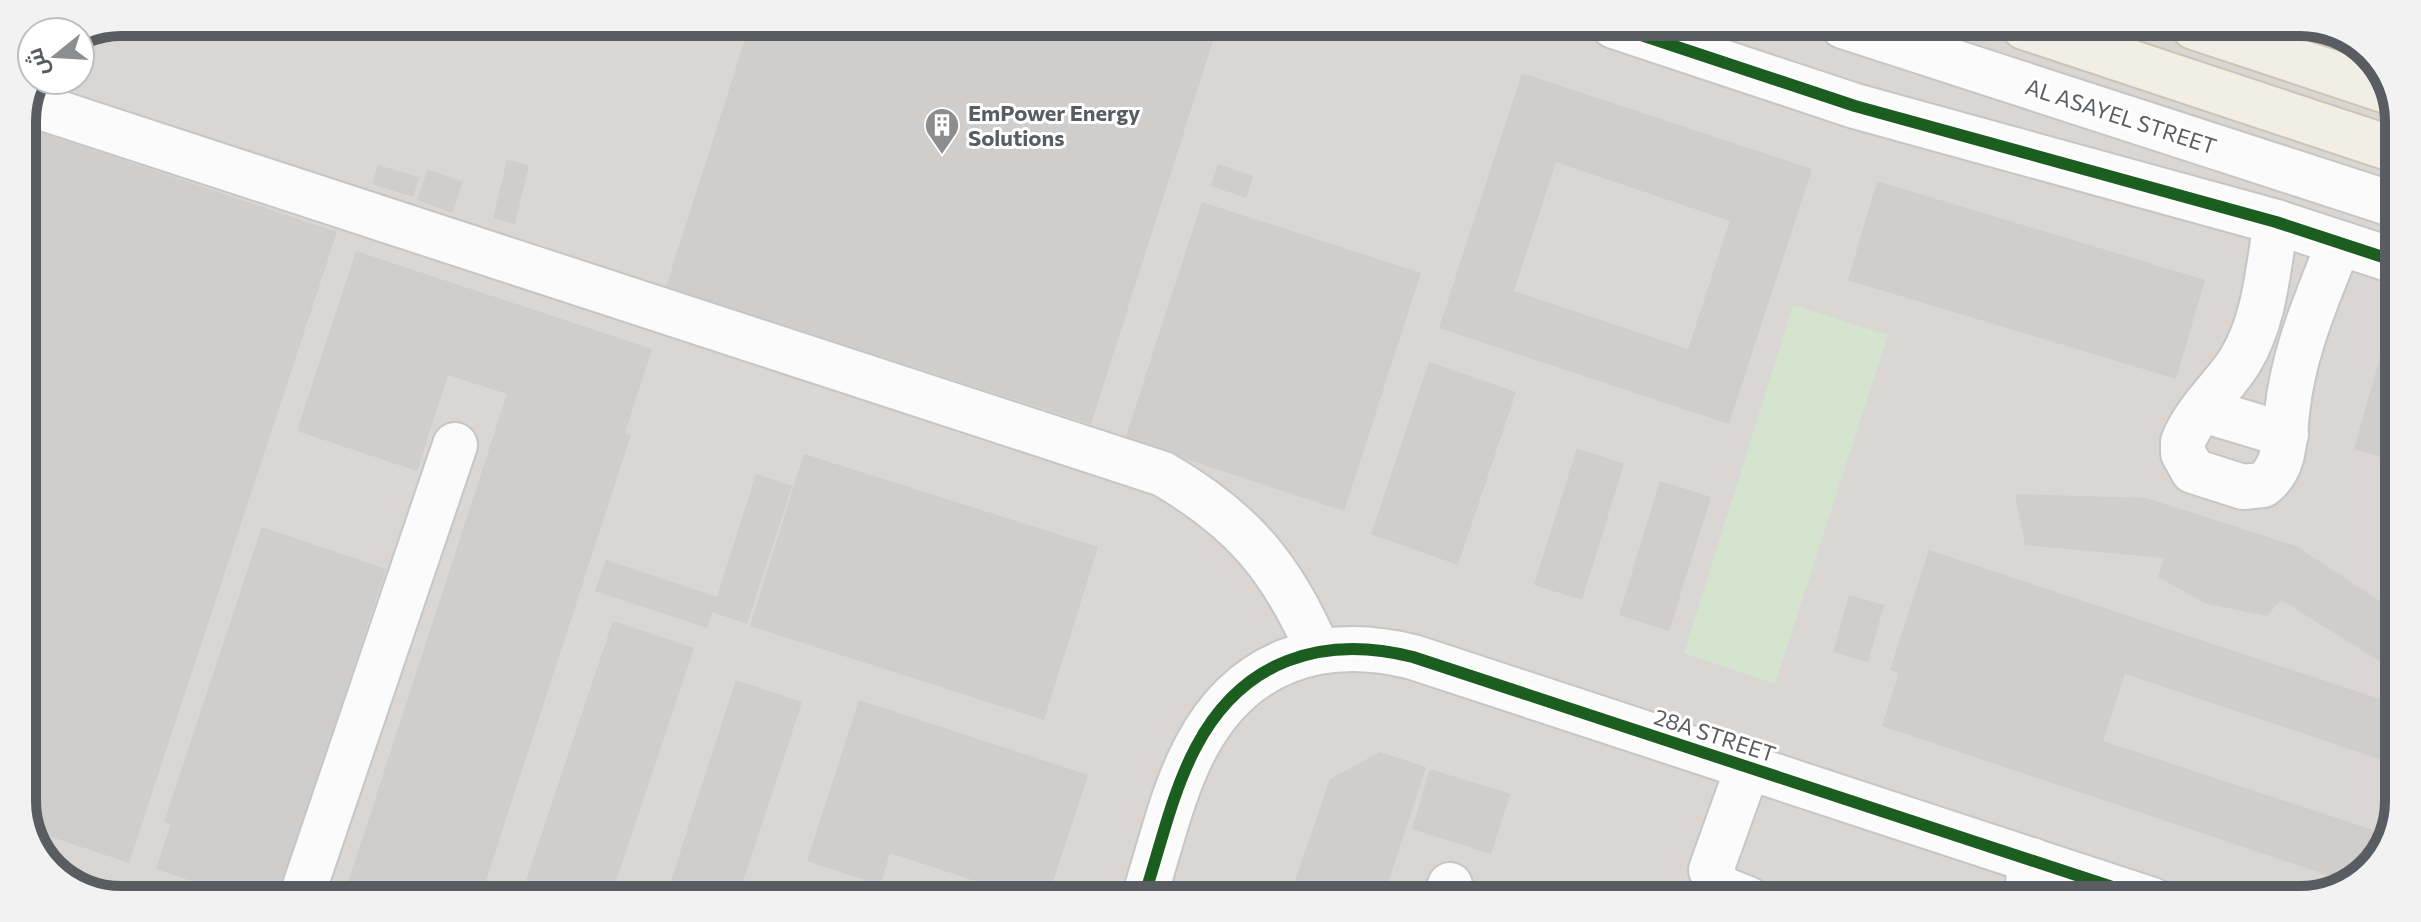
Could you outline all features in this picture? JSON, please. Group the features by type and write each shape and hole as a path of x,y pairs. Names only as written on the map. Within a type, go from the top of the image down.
{"main road":[{"path":"2051,36 2385,147"},
{"path":"2221,36 2378,88"}],"street":[{"path":"1644,36 1855,106 2276,222 2385,258"},
{"name":"AL ASAYEL STREET","path":"1874,36 2385,202"},
{"path":"38,106 1163,474 1205,498 1242,529 1274,565 1299,606 1318,651"},
{"path":"2276,222 2262,302 2250,340 2232,373 2183,442 2186,462 2193,471 2243,487 2253,488 2271,479 2283,453 2296,357 2339,243"},
{"path":"2203,410 2286,435"},
{"path":"305,886 455,445"},
{"name":"28A STREET","path":"1148,886 1194,750 1223,706 1263,672 1290,659 1318,651 1351,647 1413,657 1748,767 2028,880 2065,886"},
{"path":"1719,886 1711,870 1711,860 1748,767"}],"shaded area":[{"path":"121,36 2300,36 2327,41 2347,50 2367,69 2376,83 2385,115 2385,801 2380,828 2367,853 2347,872 2322,883 2300,886 121,886 94,881 74,872 54,853 42,834 36,807 40,96 96,96 96,40"}],"green space":[{"path":"1793,305 1888,335 1775,684 1684,653"}],"building":[{"name":"EmPower Energy Solutions","path":"746,36 1214,36 1091,424 666,287"},
{"path":"1522,73 1812,169 1729,424 1439,328","holes":["1556,162 1730,221 1688,349 1514,291"]},
{"path":"36,131 337,232 129,863 42,834 36,807"},
{"path":"507,160 529,165 515,224 493,218"},
{"path":"1218,164 1253,176 1246,198 1211,186"},
{"path":"378,165 419,177 413,197 372,184"},
{"path":"428,169 463,182 452,213 417,200"},
{"path":"1877,181 2205,280 2176,379 1848,280"},
{"path":"1202,202 1421,273 1344,511 1125,439"},
{"path":"356,251 652,349 625,433 631,435 484,886 347,886 507,394 448,375 417,471 297,431"},
{"path":"2383,347 2385,348 2385,458 2354,449"},
{"path":"1429,362 1516,392 1458,565 1371,534"},
{"path":"1577,448 1624,464 1582,600 1534,585"},
{"path":"804,454 1098,547 1044,720 750,626"},
{"path":"756,474 792,486 747,624 712,612 707,628 595,591 606,560 717,597"},
{"path":"1660,481 1711,497 1669,631 1619,615"},
{"path":"2015,494 2146,498 2296,546 2385,604 2385,665 2281,600 2267,616 2207,604 2158,577 2164,558 2025,545"},
{"path":"262,527 386,569 289,864 293,865 286,886 206,886 156,869 171,824 164,822"},
{"path":"1929,550 2385,701 2385,761 2125,674 2103,741 2379,832 2360,861 2336,878 1882,726 1899,673 1890,670"},
{"path":"1849,595 1884,605 1868,662 1833,652"},
{"path":"613,621 694,648 614,886 524,886"},
{"path":"736,680 802,702 741,886 669,886"},
{"path":"859,700 1088,775 1052,886 990,886 890,853 880,885 807,861"},
{"path":"1380,752 1426,767 1387,886 1293,886 1330,779"},
{"path":"1430,769 1510,794 1491,854 1412,829"},
{"path":"804,881 819,886 802,886"}],"cycle path":[{"path":"1644,36 1855,106 2276,222 2385,258"},
{"path":"1147,886 1180,783 1196,747 1215,717 1237,693 1261,674 1316,652 1347,649 1413,657 2109,886"}],"place":[{"name":"EmPower Energy Solutions","path":"942,156"}]}
